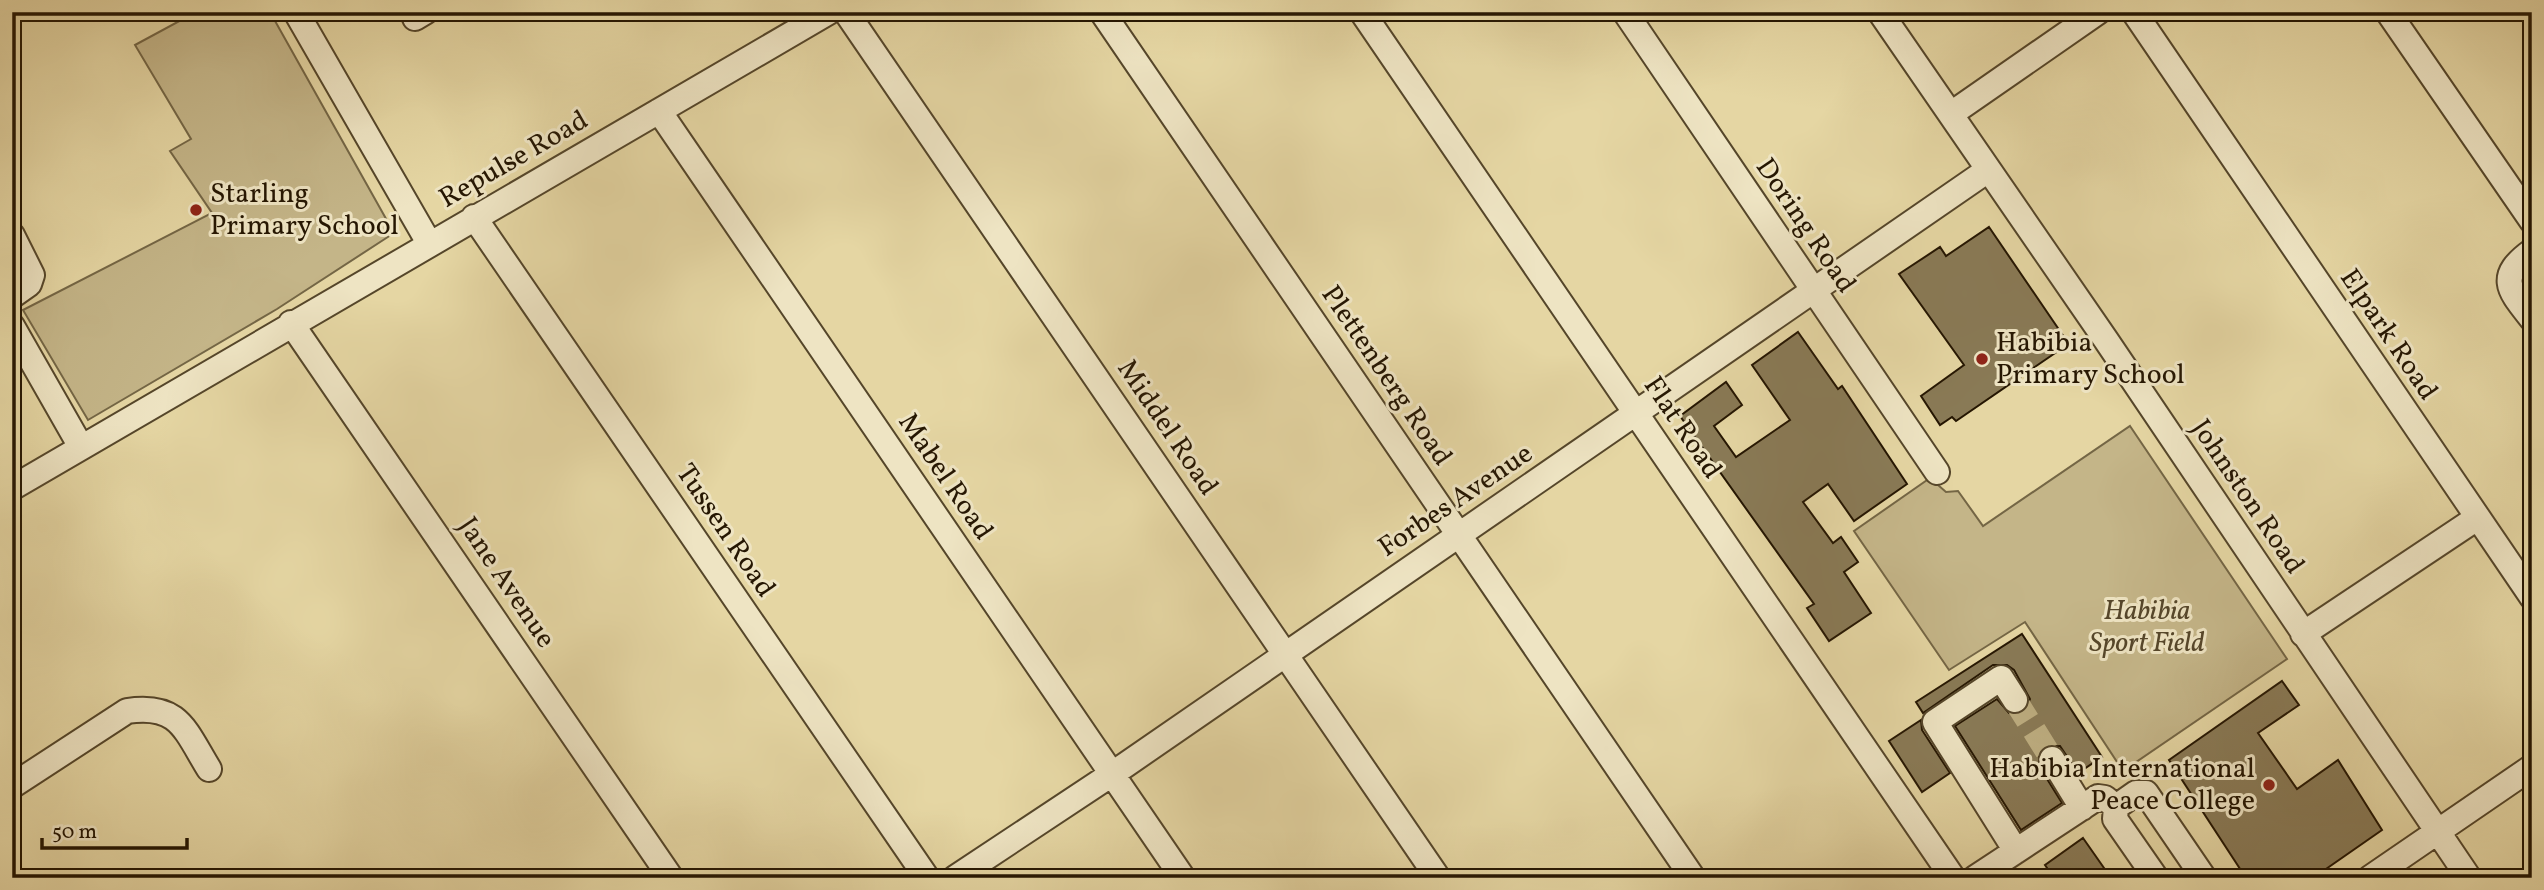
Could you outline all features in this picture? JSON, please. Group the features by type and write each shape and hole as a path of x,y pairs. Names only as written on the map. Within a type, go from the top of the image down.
{"street":[{"path":"296,12 429,243"},
{"name":"Repulse Road","path":"12,488 290,323 829,12"},
{"name":"Middel Road","path":"846,12 1438,878"},
{"name":"Plettenberg Road","path":"1102,12 1693,878"},
{"name":"Flat Road","path":"1362,12 1953,878"},
{"name":"Doring Road","path":"1625,12 1937,472"},
{"name":"Johnston Road","path":"1880,12 2469,878"},
{"path":"1951,114 2098,12"},
{"name":"Elpark Road","path":"2134,12 2532,597"},
{"path":"2388,12 2532,220"},
{"name":"Mabel Road","path":"659,111 1183,878"},
{"name":"Forbes Avenue","path":"955,878 1112,774 1989,170"},
{"name":"Tussen Road","path":"474,217 927,878"},
{"path":"12,235 32,275 29,284 12,296"},
{"path":"2532,251 2514,266 2509,281 2509,288 2532,319"},
{"name":"Jane Avenue","path":"290,323 671,878"},
{"path":"14,331 81,447"},
{"path":"2303,634 2477,519"},
{"path":"2015,699 2001,678 1935,722 2016,851"},
{"path":"12,786 127,711 149,708 169,713 183,727 209,769"},
{"path":"2052,758 2082,808"},
{"path":"2370,878 2532,767"},
{"path":"2116,807 2136,793 2146,793 2204,878"},
{"path":"1975,878 2098,797 2105,798 2116,807"},
{"path":"2116,807 2115,819 2156,878"}],"green space":[{"name":"Starling Primary School","path":"196,12 270,12 394,233 277,309 88,420 23,310 212,213 170,151 191,139 135,45"},
{"name":"Habibia Sport Field","path":"2130,426 2287,659 2123,771 2025,622 1949,670 1854,531 1930,478 1946,492 1958,491 1983,526"}],"building":[{"path":"1989,227 2064,337 2053,345 2058,351 1956,421 1952,417 1940,425 1921,396 1964,365 1899,274 1940,247 1946,256"},
{"path":"1798,332 1838,389 1842,386 1907,484 1854,521 1828,484 1803,502 1833,543 1841,537 1858,562 1844,572 1871,613 1829,641 1807,608 1814,604 1680,416 1726,382 1742,405 1714,426 1736,457 1790,420 1752,365"},
{"path":"2022,634 2102,757 2078,773 2060,746 2044,747 2039,753 2039,766 2062,803 2021,830 1955,726 1997,699 2009,713 2024,712 2030,699 2014,670 2007,665 1993,665 1923,713 1916,702"},
{"name":"Habibia International Peace College","path":"2282,681 2299,705 2258,733 2297,789 2338,760 2382,830 2313,878 2246,878 2169,760"},
{"path":"1921,720 1922,730 1950,773 1922,792 1889,741"},
{"path":"2083,838 2111,878 2054,878 2045,865"}],"tunnel":[{"path":"2015,700 2052,759"}],"place":[{"name":"Starling Primary School","path":"196,210"},
{"name":"Habibia Primary School","path":"1982,359"},
{"name":"Habibia International Peace College","path":"2269,785"}]}
